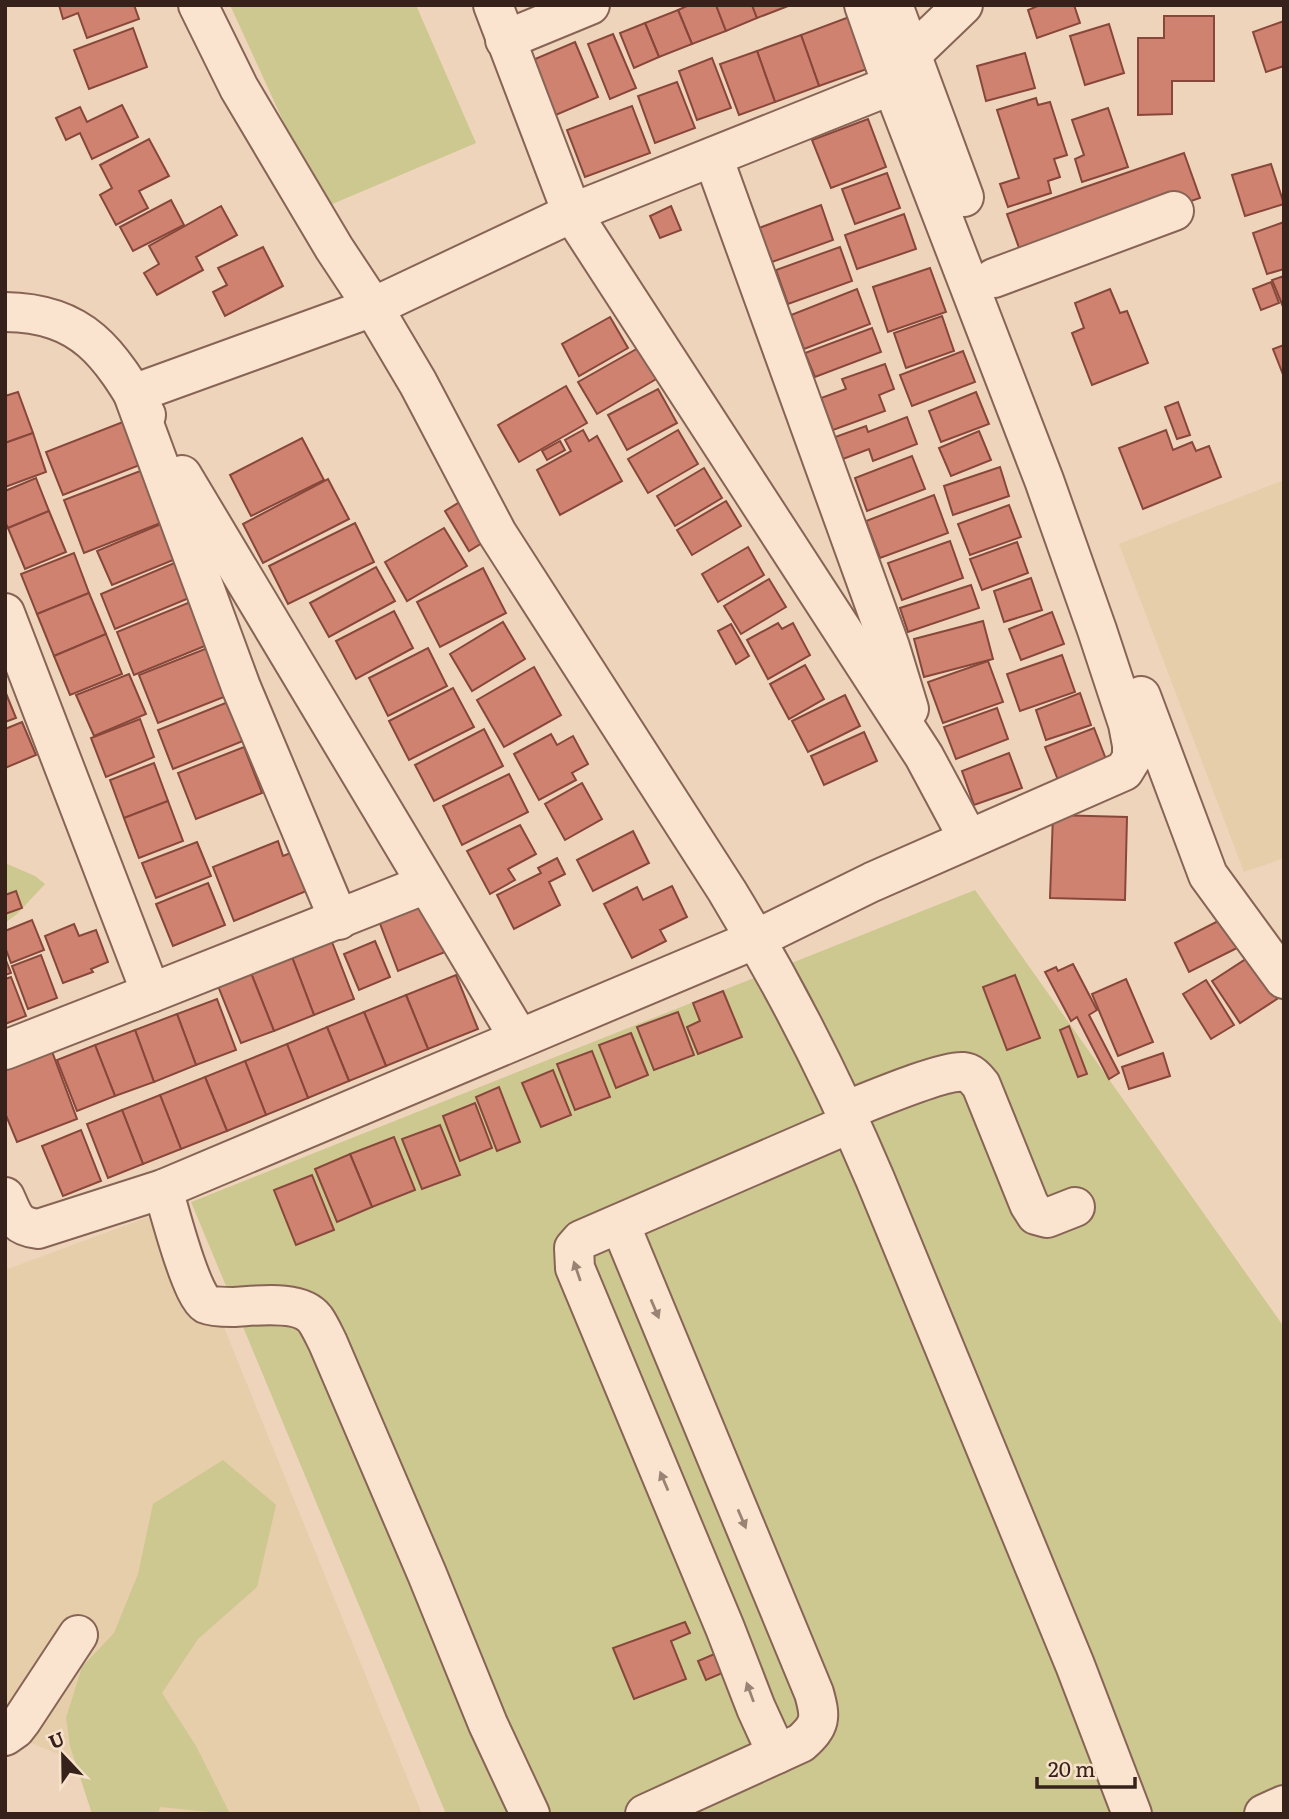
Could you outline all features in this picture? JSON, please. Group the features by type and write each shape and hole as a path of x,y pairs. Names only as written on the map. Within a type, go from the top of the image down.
{"street":[{"path":"198,5 258,122 418,383 469,484 504,544 756,939 848,1117 1075,1665 1132,1814"},
{"path":"590,5 499,22 572,214 924,756 968,838"},
{"path":"5,1197 16,1221 26,1228 38,1229 163,1189 756,939 968,838 1124,771 1132,758 1128,724 1097,630 1044,480 1004,382 864,5"},
{"path":"893,5 994,278 1200,858 1234,914 1284,979"},
{"path":"912,54 963,5"},
{"path":"133,394 373,307 572,214 892,85"},
{"path":"713,156 890,647 924,756"},
{"path":"994,278 1174,211"},
{"path":"5,313 40,315 79,331 97,344 133,394 519,1038"},
{"path":"133,394 241,687 339,920"},
{"path":"5,613 151,993"},
{"path":"5,1050 426,884"},
{"path":"777,1754 756,1709 575,1268 574,1248 581,1240 848,1117 938,1077 964,1072 973,1076 981,1085 1036,1215 1047,1218 1075,1207"},
{"path":"163,1189 191,1278 199,1296 207,1304 304,1309 315,1319 328,1343 488,1724 530,1814"},
{"path":"620,1224 814,1693 819,1712 817,1726 801,1742 645,1814"},
{"path":"5,1736 22,1720 79,1635"},
{"path":"1264,1814 1284,1805"}],"shaded area":[{"path":"230,5 416,5 476,143 323,208"},
{"path":"1284,480 1284,858 1244,872 1119,544"},
{"path":"5,863 35,876 45,884 5,923"},
{"path":"975,890 1284,1327 1284,1814 446,1814 191,1202"},
{"path":"175,1207 422,1814 93,1814 84,1764 5,1733 5,1270"},
{"path":"223,1460 276,1505 257,1587 198,1639 162,1693 196,1746 230,1814 160,1807 158,1814 92,1814 70,1746 66,1718 82,1667 114,1633 138,1574 153,1504"}],"building":[{"path":"59,5 134,5 139,19 87,38 78,13 63,19"},
{"path":"689,5 716,5 726,31 692,44 678,10"},
{"path":"716,5 752,5 757,18 726,31"},
{"path":"752,5 788,5 788,6 757,18"},
{"path":"1040,5 1074,5 1080,23 1037,38 1028,10"},
{"path":"678,10 692,44 659,57 645,23"},
{"path":"1164,16 1214,16 1214,81 1172,81 1172,114 1138,115 1138,38 1164,38"},
{"path":"849,17 867,69 819,86 801,35"},
{"path":"1284,21 1284,66 1266,72 1253,32"},
{"path":"645,23 659,57 634,68 620,33"},
{"path":"1109,24 1124,73 1085,85 1070,36"},
{"path":"133,28 147,67 89,89 74,50"},
{"path":"613,34 636,88 610,99 588,44"},
{"path":"801,35 819,86 775,102 757,51"},
{"path":"575,42 598,97 551,117 528,62"},
{"path":"757,51 775,102 739,115 720,64"},
{"path":"1025,53 1035,88 986,101 977,66"},
{"path":"712,58 731,108 697,120 679,71"},
{"path":"677,82 695,128 655,143 638,96"},
{"path":"1036,98 1038,105 1050,102 1067,155 1054,159 1060,177 1048,181 1051,193 1008,207 1000,184 1019,178 997,110"},
{"path":"122,105 138,137 92,159 80,133 66,140 56,118 80,107 87,122"},
{"path":"632,106 650,153 585,177 567,130"},
{"path":"1108,108 1128,167 1082,182 1075,159 1084,155 1072,120"},
{"path":"868,119 886,167 831,188 812,140"},
{"path":"149,139 169,176 139,191 148,208 116,225 100,195 112,188 100,165"},
{"path":"1184,153 1200,198 1023,259 1007,214"},
{"path":"1271,164 1284,204 1245,216 1232,175"},
{"path":"887,173 900,208 855,224 842,189"},
{"path":"171,200 184,225 133,251 120,227"},
{"path":"821,205 833,240 772,262 759,228"},
{"path":"221,206 237,235 196,257 203,270 157,295 144,273 159,264 149,246"},
{"path":"671,206 681,230 660,238 650,216"},
{"path":"904,214 916,249 857,269 845,235"},
{"path":"1284,222 1284,269 1267,274 1253,233"},
{"path":"263,247 283,286 225,316 213,292 227,285 218,268"},
{"path":"840,247 852,281 788,304 776,270"},
{"path":"930,268 946,312 888,332 873,287"},
{"path":"1284,276 1284,309 1272,280"},
{"path":"1271,282 1279,303 1261,310 1253,289"},
{"path":"857,289 870,324 804,349 791,315"},
{"path":"1110,289 1120,313 1127,311 1148,363 1092,385 1072,333 1084,328 1075,303"},
{"path":"942,316 954,351 906,368 894,333"},
{"path":"610,317 628,348 579,376 562,344"},
{"path":"872,328 881,352 815,377 805,353"},
{"path":"1284,345 1284,377 1273,349"},
{"path":"640,347 658,378 597,414 578,382"},
{"path":"963,351 975,382 912,406 900,375"},
{"path":"885,364 894,389 879,395 885,411 833,430 821,398 846,389 842,379"},
{"path":"566,386 587,423 519,462 498,425"},
{"path":"658,389 677,423 627,450 608,415"},
{"path":"18,392 33,433 5,443 5,396"},
{"path":"976,392 989,424 941,442 929,411"},
{"path":"1178,402 1190,435 1177,439 1165,407"},
{"path":"907,417 917,444 873,461 869,449 843,459 835,437 866,426 868,432"},
{"path":"133,418 150,461 63,495 46,452"},
{"path":"583,430 589,441 597,436 622,481 560,515 537,470 571,451 565,440"},
{"path":"678,430 698,464 648,493 628,459"},
{"path":"1166,430 1173,450 1192,442 1196,451 1209,446 1221,477 1143,509 1119,448"},
{"path":"979,431 991,460 951,476 939,448"},
{"path":"33,433 46,472 5,487 5,443"},
{"path":"302,438 324,480 251,516 230,475"},
{"path":"560,441 565,450 547,460 542,451"},
{"path":"912,456 925,489 867,511 855,478"},
{"path":"156,465 176,517 84,553 64,500"},
{"path":"1000,467 1009,496 953,515 944,486"},
{"path":"704,468 722,498 675,526 657,496"},
{"path":"36,478 49,511 8,528 5,522 5,491"},
{"path":"328,479 349,519 263,563 243,524"},
{"path":"934,495 948,533 880,558 866,521"},
{"path":"463,500 487,540 469,551 445,511"},
{"path":"726,501 741,526 692,555 677,530"},
{"path":"1009,505 1021,537 970,555 958,524"},
{"path":"49,511 66,552 25,569 8,528"},
{"path":"168,521 183,556 112,585 97,551"},
{"path":"355,523 374,562 288,604 269,566"},
{"path":"444,528 467,566 407,601 385,562"},
{"path":"950,541 963,578 902,600 888,563"},
{"path":"1017,542 1028,573 982,590 970,559"},
{"path":"748,547 764,575 718,602 702,574"},
{"path":"74,553 89,593 37,614 21,574"},
{"path":"186,558 201,593 115,629 101,594"},
{"path":"376,567 395,601 329,637 310,603"},
{"path":"483,568 506,613 440,647 417,602"},
{"path":"1031,578 1042,610 1004,622 994,591"},
{"path":"769,579 786,607 741,634 724,606"},
{"path":"971,585 979,608 908,632 900,608"},
{"path":"89,593 106,634 54,656 37,614"},
{"path":"205,596 222,639 134,675 117,632"},
{"path":"394,611 413,648 356,679 336,641"},
{"path":"1052,612 1064,644 1021,660 1009,629"},
{"path":"983,621 993,659 924,677 914,639"},
{"path":"503,622 525,659 472,691 450,654"},
{"path":"778,623 782,629 793,623 810,655 768,679 747,640"},
{"path":"731,624 749,656 736,664 718,631"},
{"path":"106,634 122,674 70,695 54,656"},
{"path":"210,647 229,695 158,723 139,675"},
{"path":"428,648 447,686 388,716 369,678"},
{"path":"1062,655 1075,692 1020,711 1007,674"},
{"path":"988,661 1003,702 943,723 928,682"},
{"path":"805,665 824,699 789,719 770,684"},
{"path":"534,667 561,715 504,747 477,700"},
{"path":"129,674 146,714 94,736 76,695"},
{"path":"453,688 474,727 409,760 389,721"},
{"path":"5,691 16,718 5,722"},
{"path":"1080,693 1091,725 1046,740 1036,710"},
{"path":"845,695 860,726 808,752 792,721"},
{"path":"238,698 253,737 173,769 158,730"},
{"path":"997,708 1008,739 956,759 944,727"},
{"path":"140,719 154,757 106,777 91,738"},
{"path":"22,722 36,755 5,768 5,729"},
{"path":"1094,728 1107,762 1058,780 1045,747"},
{"path":"484,729 503,766 434,801 415,765"},
{"path":"864,732 877,761 824,785 811,756"},
{"path":"551,734 557,745 573,736 588,764 572,773 576,780 539,800 514,754"},
{"path":"244,747 262,793 196,819 178,773"},
{"path":"1009,753 1022,788 974,805 962,771"},
{"path":"154,763 168,801 124,818 110,780"},
{"path":"509,774 528,812 462,845 443,806"},
{"path":"582,783 602,819 565,840 545,804"},
{"path":"168,801 183,841 139,858 124,818"},
{"path":"1053,815 1127,817 1125,900 1050,898"},
{"path":"520,825 536,854 508,869 515,880 490,894 467,851"},
{"path":"633,831 649,863 593,891 577,860"},
{"path":"278,841 283,856 301,849 316,887 234,921 213,867"},
{"path":"197,842 211,876 156,898 142,863"},
{"path":"557,858 565,874 549,882 560,905 514,929 497,895 541,873 538,868"},
{"path":"208,883 225,925 173,946 156,904"},
{"path":"672,886 687,917 660,930 666,941 632,958 604,904 637,887 643,900"},
{"path":"16,891 22,908 5,914 5,895"},
{"path":"430,900 450,950 398,971 379,921"},
{"path":"1222,919 1237,948 1189,972 1175,943"},
{"path":"32,920 44,950 11,963 5,947 5,931"},
{"path":"74,924 79,936 96,930 108,962 91,969 93,972 63,983 45,936"},
{"path":"375,941 390,977 359,990 344,954"},
{"path":"332,942 354,999 314,1015 292,957"},
{"path":"41,955 57,998 28,1009 12,966"},
{"path":"292,957 314,1015 274,1031 251,973"},
{"path":"1249,957 1277,999 1240,1023 1212,981"},
{"path":"5,958 11,973 5,975"},
{"path":"1073,964 1097,1010 1089,1015 1119,1073 1109,1079 1077,1017 1071,1021 1045,972 1056,967 1058,971"},
{"path":"251,973 274,1031 241,1043 218,986"},
{"path":"456,975 478,1029 428,1049 406,995"},
{"path":"1015,975 1040,1038 1007,1050 983,987"},
{"path":"11,977 26,1016 5,1024 5,979"},
{"path":"1126,979 1153,1042 1118,1056 1092,994"},
{"path":"1206,980 1234,1025 1211,1039 1183,994"},
{"path":"723,991 742,1037 698,1054 687,1027 700,1021 693,1003"},
{"path":"406,995 428,1049 386,1066 364,1012"},
{"path":"217,999 236,1050 196,1065 177,1014"},
{"path":"364,1012 386,1066 349,1081 327,1027"},
{"path":"678,1012 694,1055 654,1070 637,1027"},
{"path":"177,1014 196,1065 154,1082 135,1030"},
{"path":"1069,1026 1087,1074 1078,1077 1060,1030"},
{"path":"327,1027 349,1081 308,1098 287,1044"},
{"path":"135,1030 154,1082 115,1096 95,1045"},
{"path":"631,1033 648,1075 616,1088 599,1045"},
{"path":"287,1044 308,1098 266,1115 245,1061"},
{"path":"95,1045 115,1096 77,1111 57,1060"},
{"path":"50,1046 77,1119 17,1142 5,1113 5,1064"},
{"path":"592,1051 610,1097 575,1110 557,1064"},
{"path":"1163,1053 1170,1076 1129,1089 1122,1067"},
{"path":"245,1061 266,1115 227,1131 205,1077"},
{"path":"553,1070 571,1115 541,1127 522,1083"},
{"path":"205,1077 227,1131 181,1149 160,1095"},
{"path":"499,1087 520,1142 497,1151 476,1097"},
{"path":"160,1095 181,1149 143,1164 122,1110"},
{"path":"475,1103 492,1148 460,1161 443,1116"},
{"path":"122,1110 143,1164 108,1178 87,1124"},
{"path":"440,1125 460,1175 422,1189 402,1139"},
{"path":"81,1130 101,1181 63,1196 42,1146"},
{"path":"394,1137 415,1190 372,1207 350,1154"},
{"path":"350,1154 372,1207 337,1222 315,1169"},
{"path":"312,1175 334,1230 296,1245 274,1190"},
{"path":"685,1622 690,1633 671,1641 686,1679 634,1699 613,1648"},
{"path":"719,1652 727,1671 706,1680 698,1661"}]}
